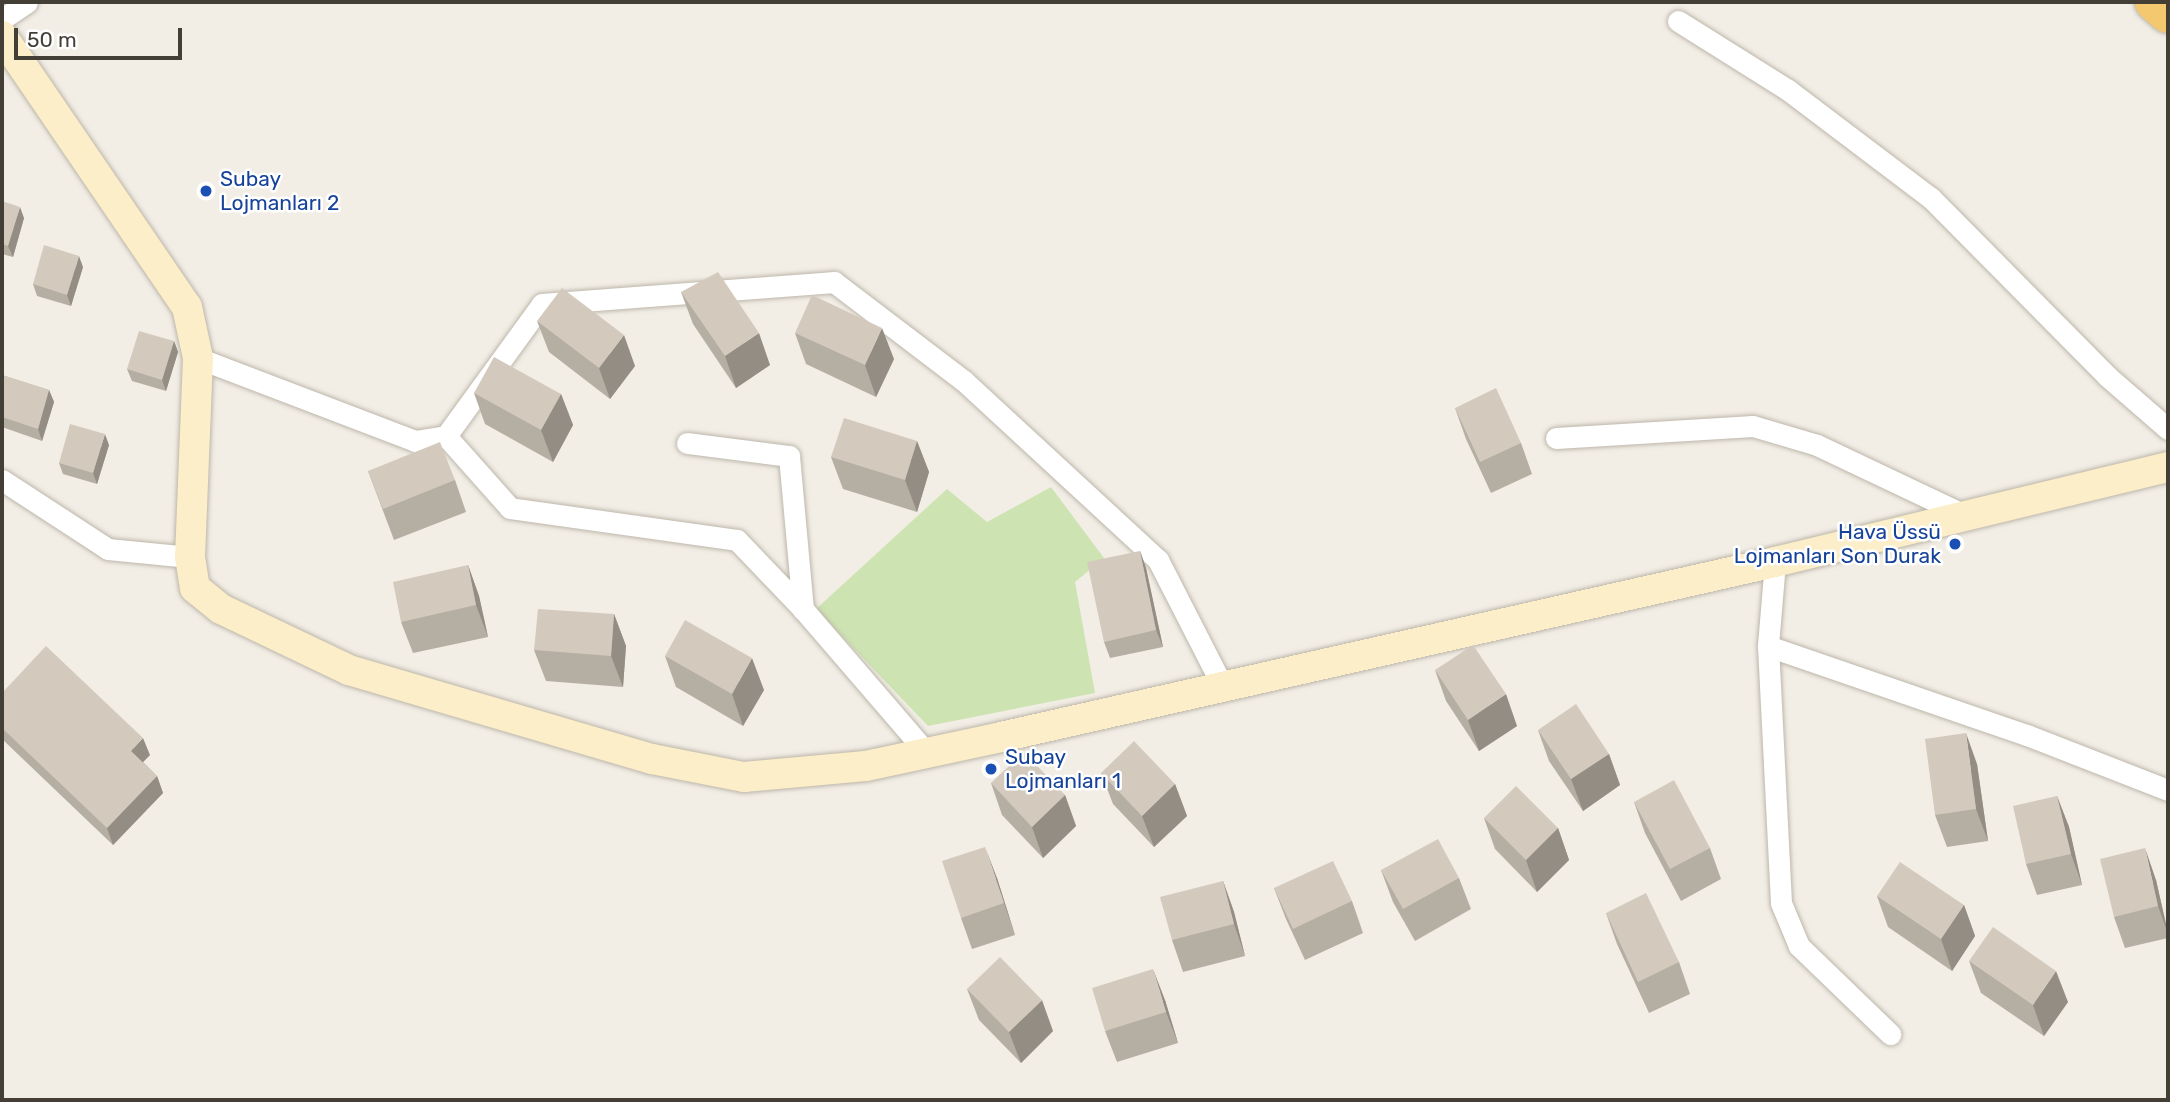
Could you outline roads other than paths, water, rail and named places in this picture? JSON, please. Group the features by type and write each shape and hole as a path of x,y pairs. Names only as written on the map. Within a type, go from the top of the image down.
{"highway":[{"path":"2154,2 2168,14"}],"street":[{"path":"2,19 27,2"},
{"path":"1678,21 1788,90 1931,198 2107,376 2168,429"},
{"path":"2,36 187,307 198,358 190,557 195,588 221,609 349,670 652,758 744,777 866,766 927,753 1775,562 1962,514 2168,467"},
{"path":"198,358 415,441 446,436 542,304 834,282 964,381 1158,560 1223,687"},
{"path":"1556,438 1753,426 1816,445 1962,514"},
{"path":"446,436 510,508 737,540 803,608 927,753"},
{"path":"687,443 789,456 803,608"},
{"path":"2,480 108,550 190,557"},
{"path":"1775,562 1768,646 1782,903 1799,946 1890,1034"},
{"path":"1768,646 2027,735 2168,790"}],"place":[{"name":"Subay Lojmanları 2","path":"206,191"},
{"name":"Hava Üssü Lojmanları Son Durak","path":"1955,544"},
{"name":"Subay Lojmanları 1","path":"991,769"}]}
